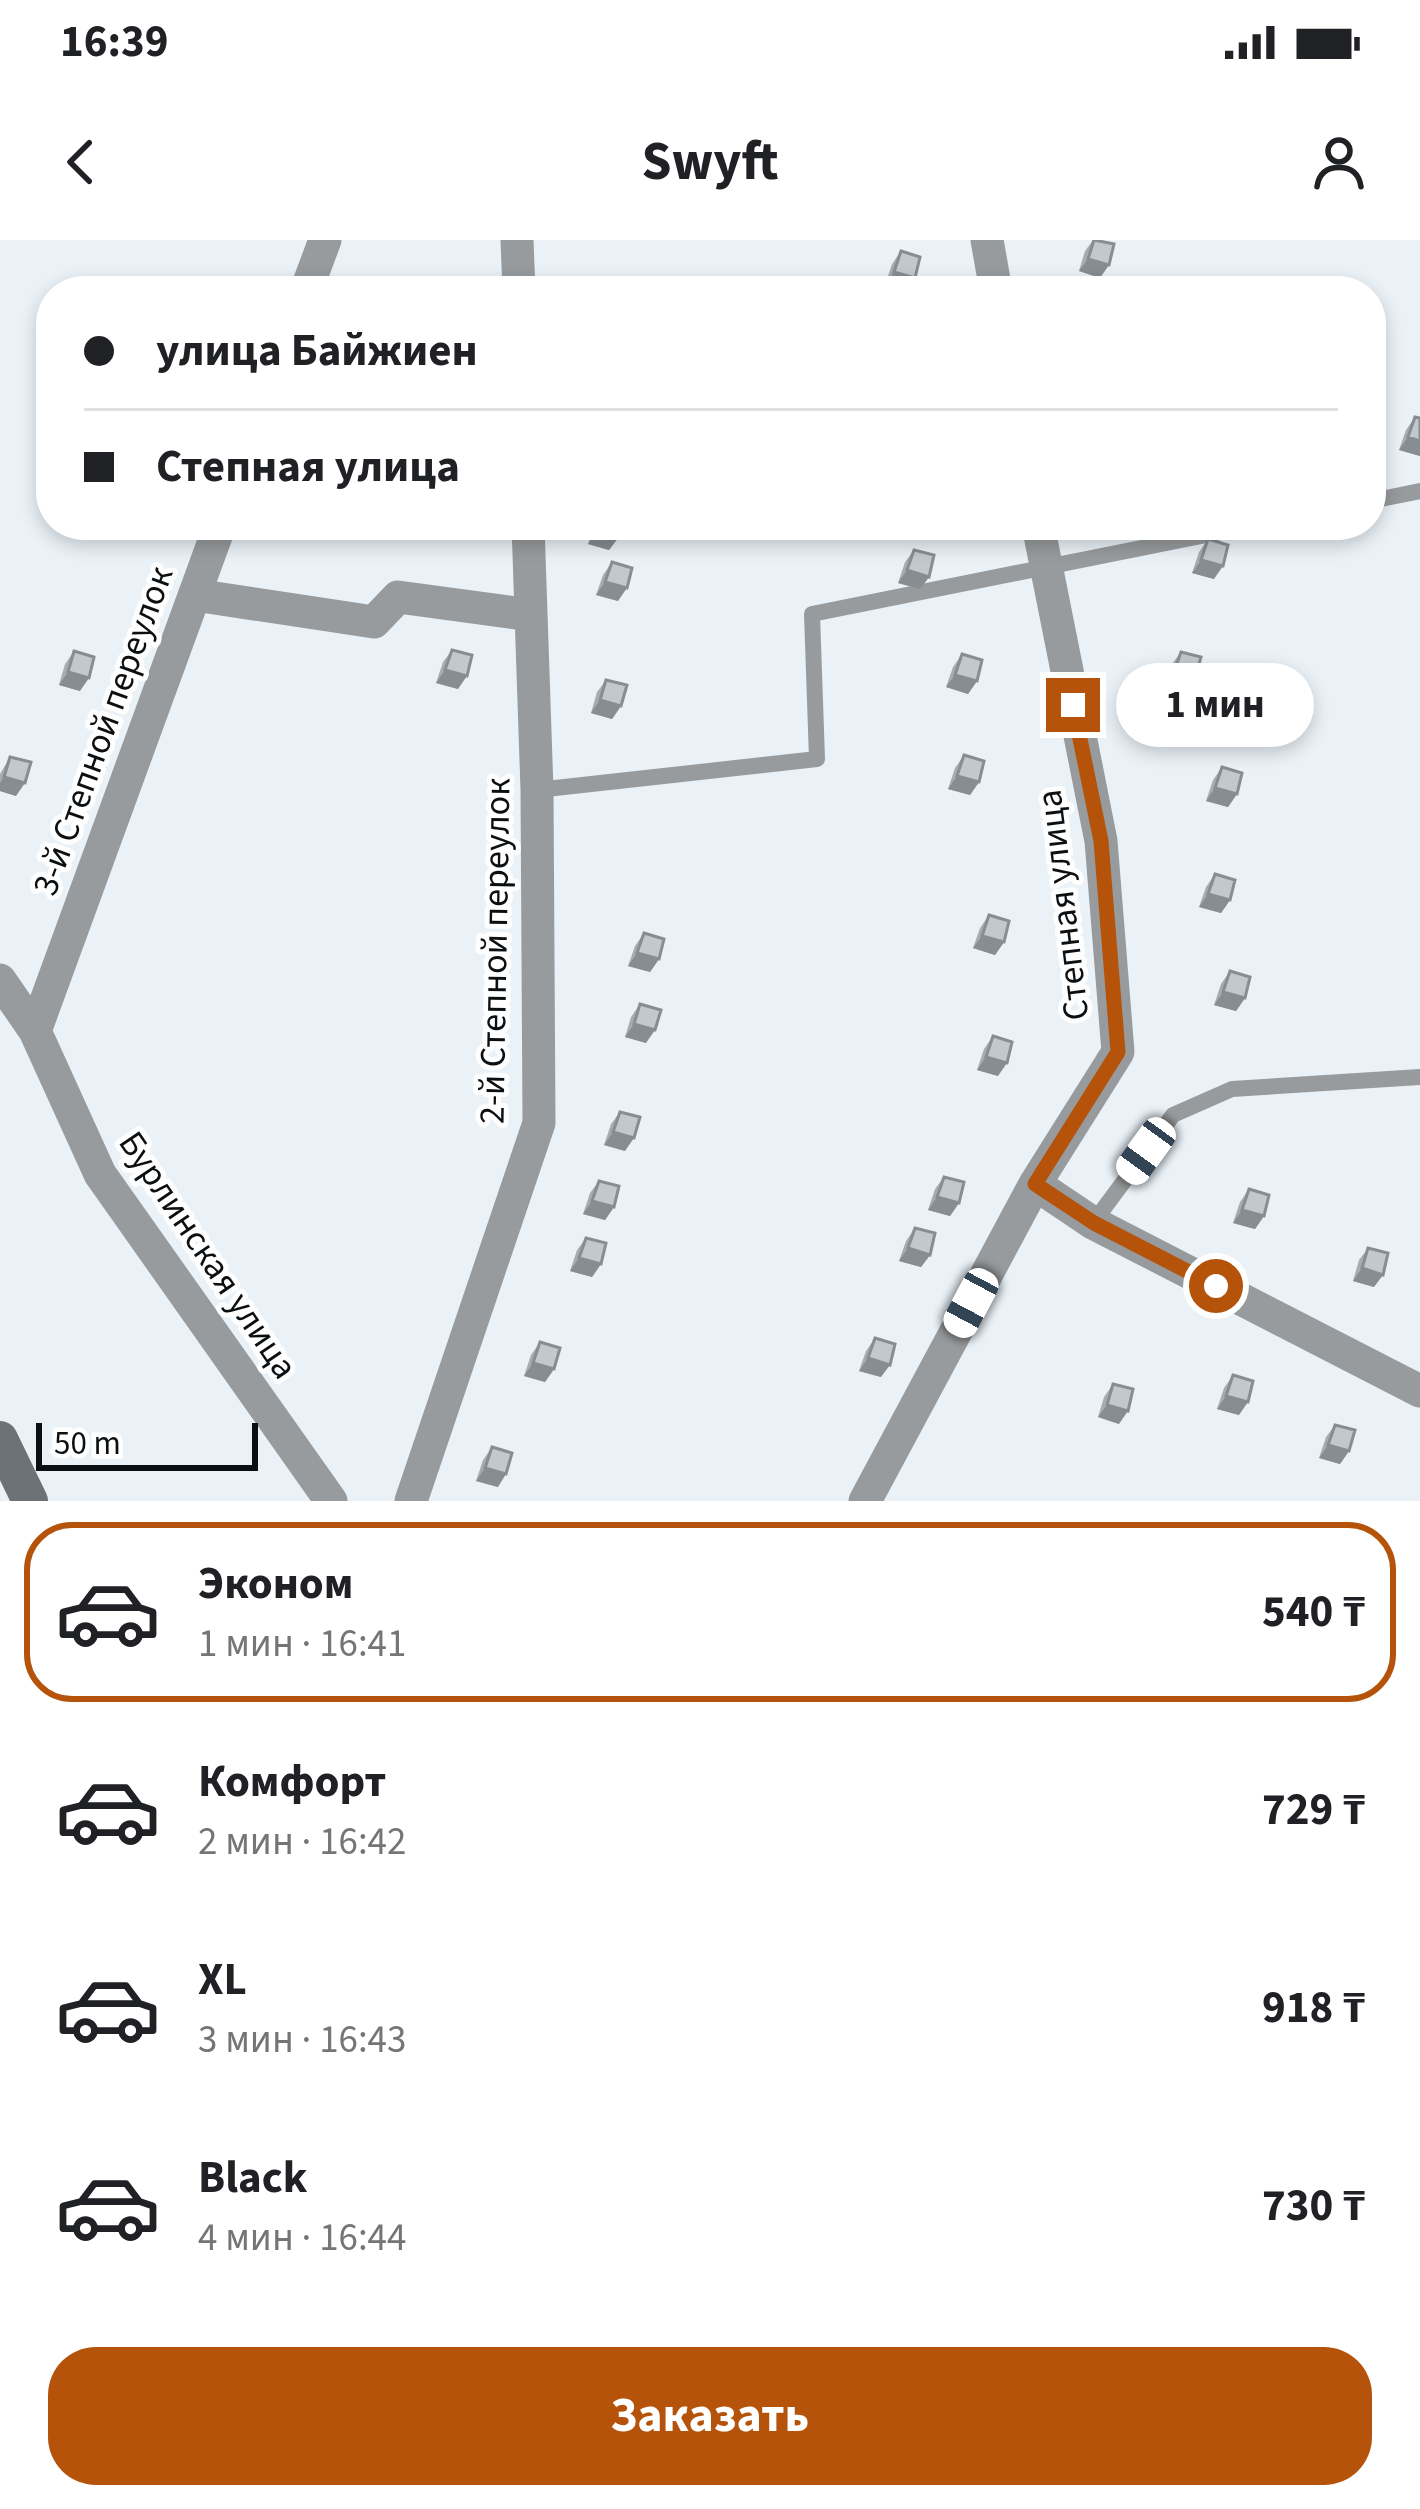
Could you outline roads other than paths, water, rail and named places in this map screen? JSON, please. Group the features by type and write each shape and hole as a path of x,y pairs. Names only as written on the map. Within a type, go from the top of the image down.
{"main road":[{"path":"0,1439 30,1501"}],"street":[{"path":"312,276 325,240"},
{"path":"517,240 518,276"},
{"path":"987,240 993,276"},
{"name":"3-й Степной переулок","path":"35,1030 215,540"},
{"name":"2-й Степной переулок","path":"411,1501 538,1123 537,790 529,540"},
{"name":"Степная улица","path":"865,1501 1035,1184 1118,1052 1101,841 1041,540"},
{"path":"195,595 374,622 398,597 531,614"},
{"name":"Бурлинская улица","path":"0,980 35,1030 100,1174 331,1501"},
{"path":"1035,1184 1094,1223 1420,1391"}],"lane":[{"path":"1386,498 1420,490"},
{"path":"537,790 817,759 812,614 1184,540"},
{"path":"1094,1223 1173,1115 1232,1089 1420,1077"}]}
